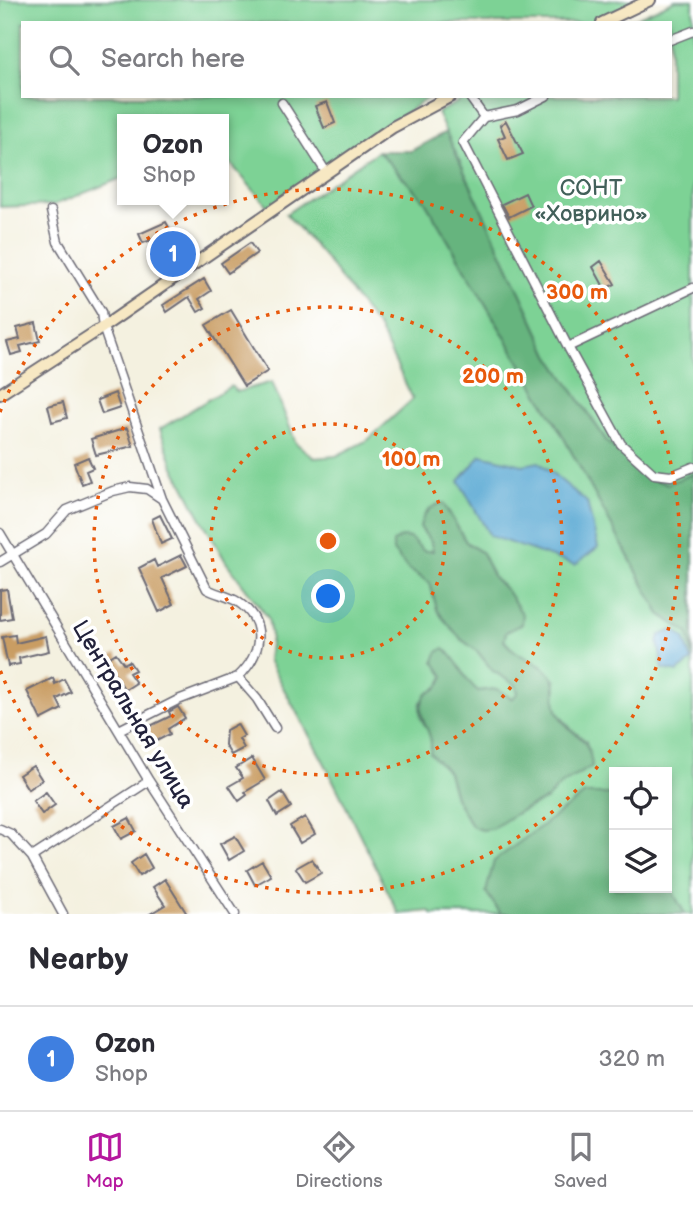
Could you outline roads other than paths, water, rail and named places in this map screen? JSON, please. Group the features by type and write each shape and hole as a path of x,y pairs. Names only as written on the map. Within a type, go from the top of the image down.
{"street":[{"path":"606,21 650,0"},
{"path":"672,39 693,31"},
{"path":"0,394 103,327 393,127 447,98"},
{"path":"471,98 484,117"},
{"path":"542,98 518,110 484,117 463,142 621,444 654,474 671,476 693,467"},
{"path":"282,103 326,172"},
{"path":"51,211 58,242 101,312 103,327 162,499 206,589 237,602 253,617 260,639 251,664 237,677 178,701 119,730"},
{"path":"568,347 693,288"},
{"path":"0,562 46,534 67,510 113,491 130,487 148,489 162,499"},
{"name":"Центральная улица","path":"0,533 149,781 235,914"},
{"path":"237,677 257,699 275,727"},
{"path":"32,857 149,781"},
{"path":"0,829 11,834 32,857 63,914"}],"water":[{"path":"481,455 523,465 539,462 587,502 598,547 575,565 490,536 459,481"},
{"path":"674,630 684,638 692,661 677,672 663,669 658,642 660,635"}],"place":[{"name":"Ozon","path":"173,254"}],"park label":[{"name":"СОНТ «Ховрино»","path":"591,200"}]}
